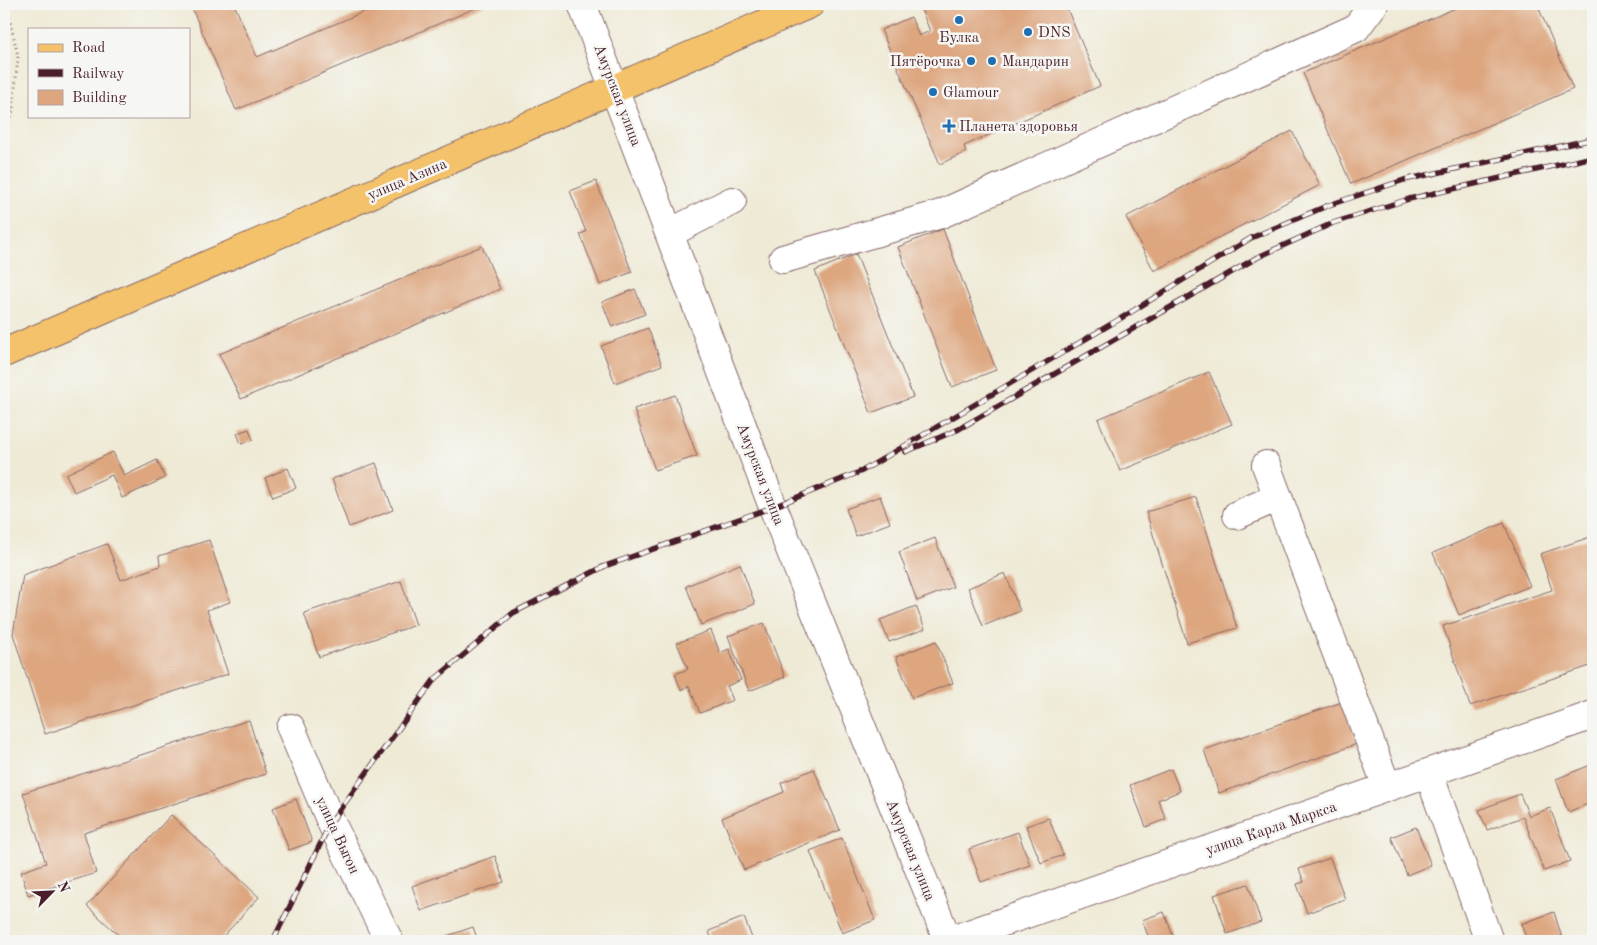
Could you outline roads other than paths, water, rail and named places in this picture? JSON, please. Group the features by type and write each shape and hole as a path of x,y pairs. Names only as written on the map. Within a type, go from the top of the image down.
{"main road":[{"name":"улица Азина","path":"4,353 810,4"}],"street":[{"name":"Амурская улица","path":"582,4 773,507 948,941"},
{"path":"783,259 941,214 1356,28 1374,4"},
{"path":"670,232 732,201"},
{"path":"1266,465 1387,787"},
{"path":"1236,515 1278,497"},
{"name":"улица Карла Маркса","path":"948,941 1593,715"},
{"name":"улица Выгон","path":"291,728 330,822 389,941"},
{"path":"1429,774 1490,941"}],"railway":[{"path":"273,941 331,822 434,680 513,613 605,566 773,507 862,471 1123,317 1251,238 1329,205 1404,180 1593,139"},
{"path":"905,452 957,430 1258,257 1333,223 1409,199 1593,157"}],"place":[{"name":"Булка","path":"959,20"},
{"name":"DNS","path":"1028,32"},
{"name":"Пятёрочка","path":"971,61"},
{"name":"Мандарин","path":"992,61"},
{"name":"Glamour","path":"933,92"},
{"name":"Планета здоровья","path":"949,126"}]}
